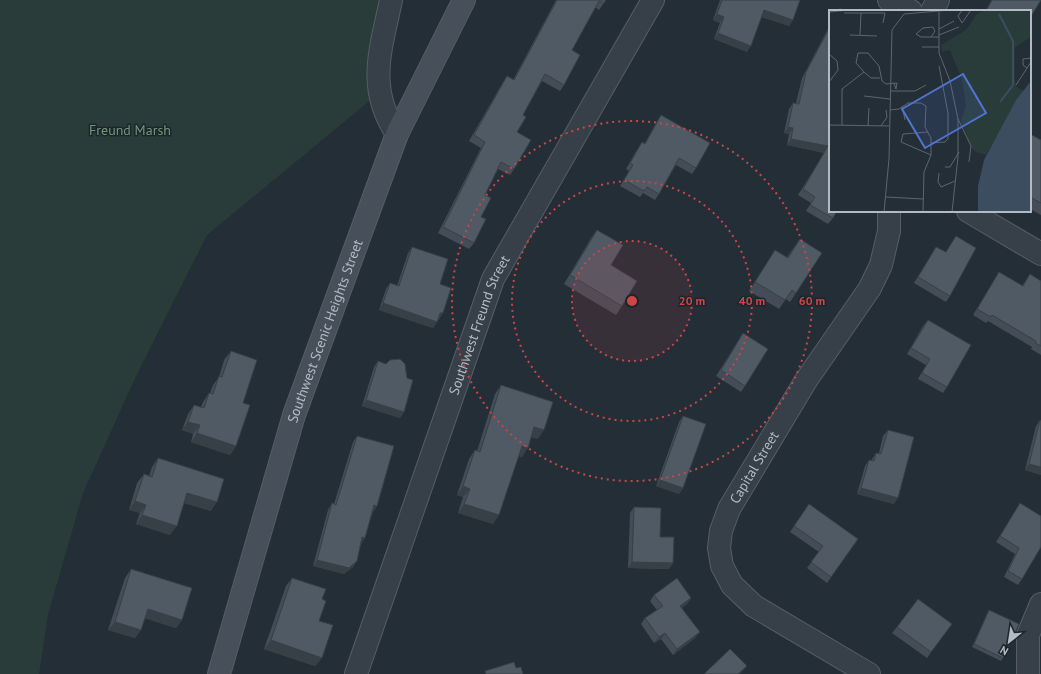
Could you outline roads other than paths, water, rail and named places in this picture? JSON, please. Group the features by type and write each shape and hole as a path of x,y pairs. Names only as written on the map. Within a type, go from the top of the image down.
{"street":[{"path":"391,0 378,66 379,93 386,118 397,134"},
{"name":"Southwest Scenic Heights Street","path":"219,674 294,415 397,134 464,0"},
{"name":"Southwest Freund Street","path":"356,674 492,279 653,0"},
{"path":"889,0 909,10"},
{"path":"933,10 938,0"},
{"name":"Capital Street","path":"869,674 754,606 732,585 722,566 719,548 721,531 729,509 805,382 870,288 881,266 889,231 889,212"},
{"path":"970,212 1041,254"},
{"path":"1028,674 1028,635 1041,604"}],"park label":[{"name":"Freund Marsh","path":"130,130"}]}
